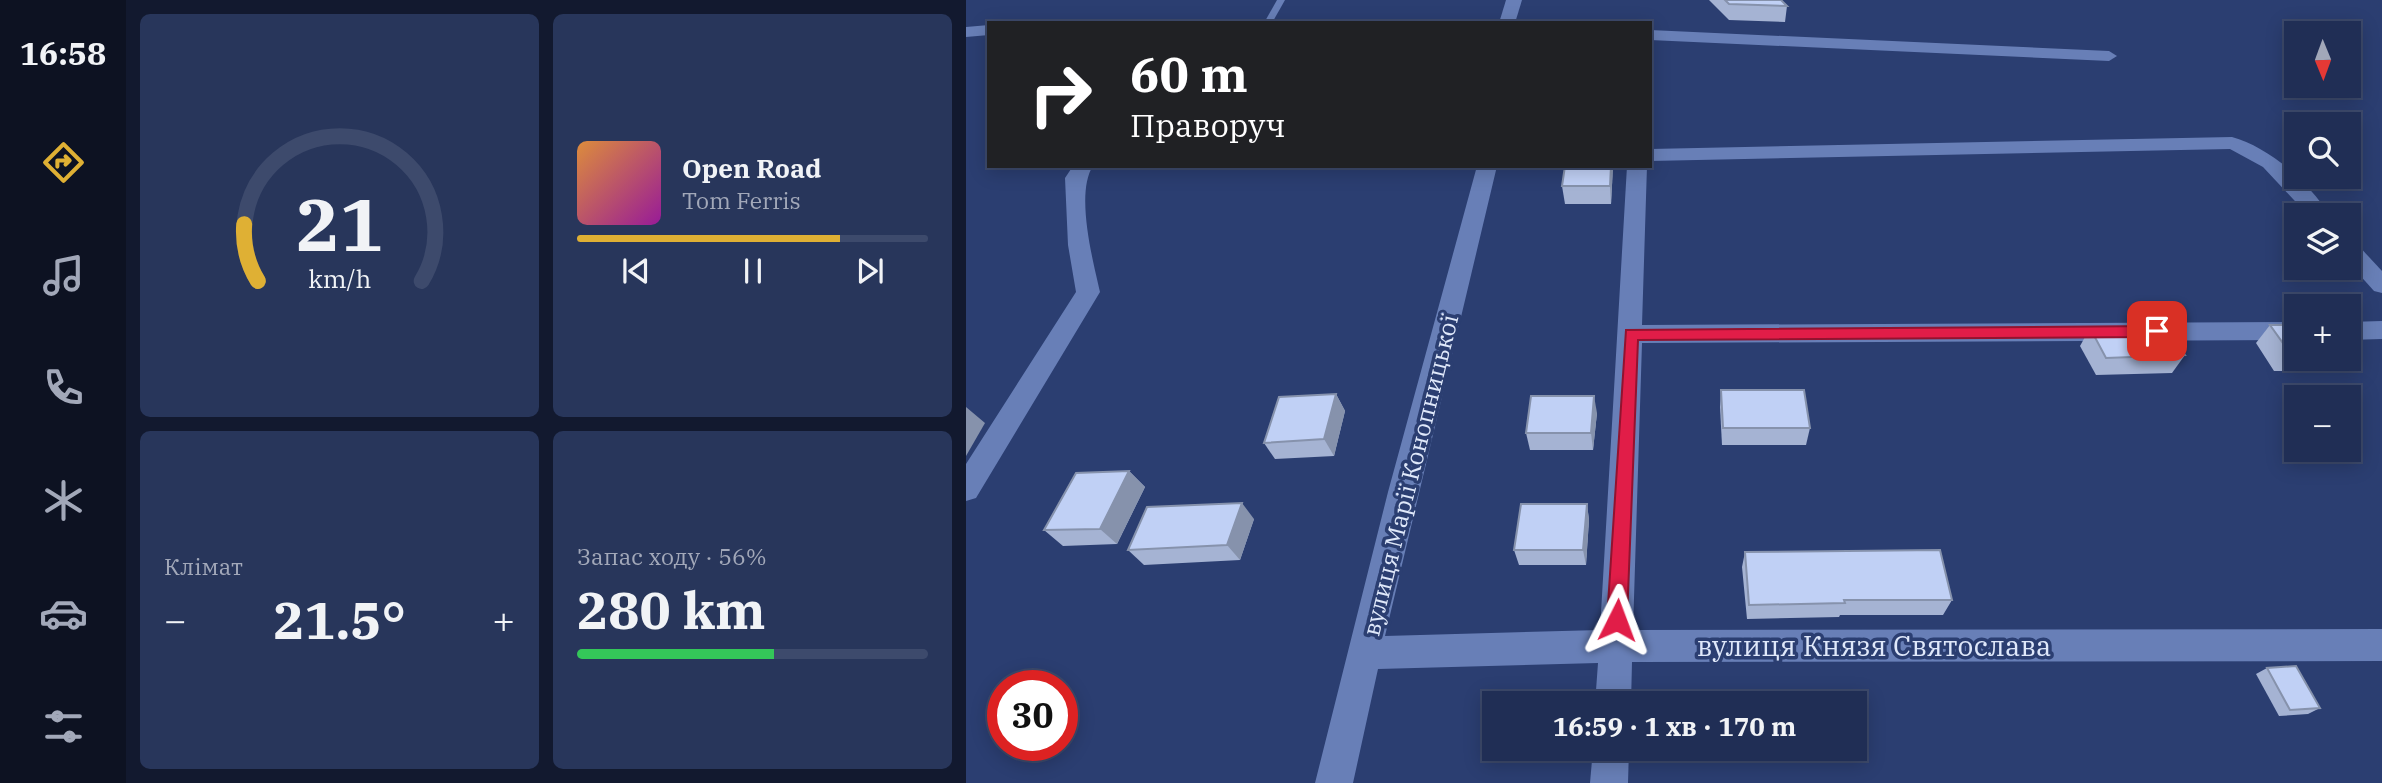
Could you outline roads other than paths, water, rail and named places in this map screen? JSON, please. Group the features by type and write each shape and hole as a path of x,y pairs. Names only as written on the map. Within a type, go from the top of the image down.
{"street":[{"path":"1508,21 1514,0"},
{"path":"966,32 987,30"},
{"path":"1652,35 2109,56"},
{"path":"1652,155 2232,143 2250,148 2263,156 2308,203"},
{"path":"966,489 1088,292 1080,245 1075,178 1082,168"},
{"name":"вулиця Марії Конопницької","path":"1334,783 1367,653 1403,492 1486,168"},
{"path":"1614,691 1631,334 1636,168"},
{"path":"2361,262 2382,285"},
{"path":"2361,331 2382,330"},
{"path":"1631,334 2284,331"},
{"name":"вулиця Князя Святослава","path":"1367,653 1616,646 2382,645"},
{"path":"1609,783 1610,761"}],"lane":[{"path":"1269,21 1281,0"}]}
